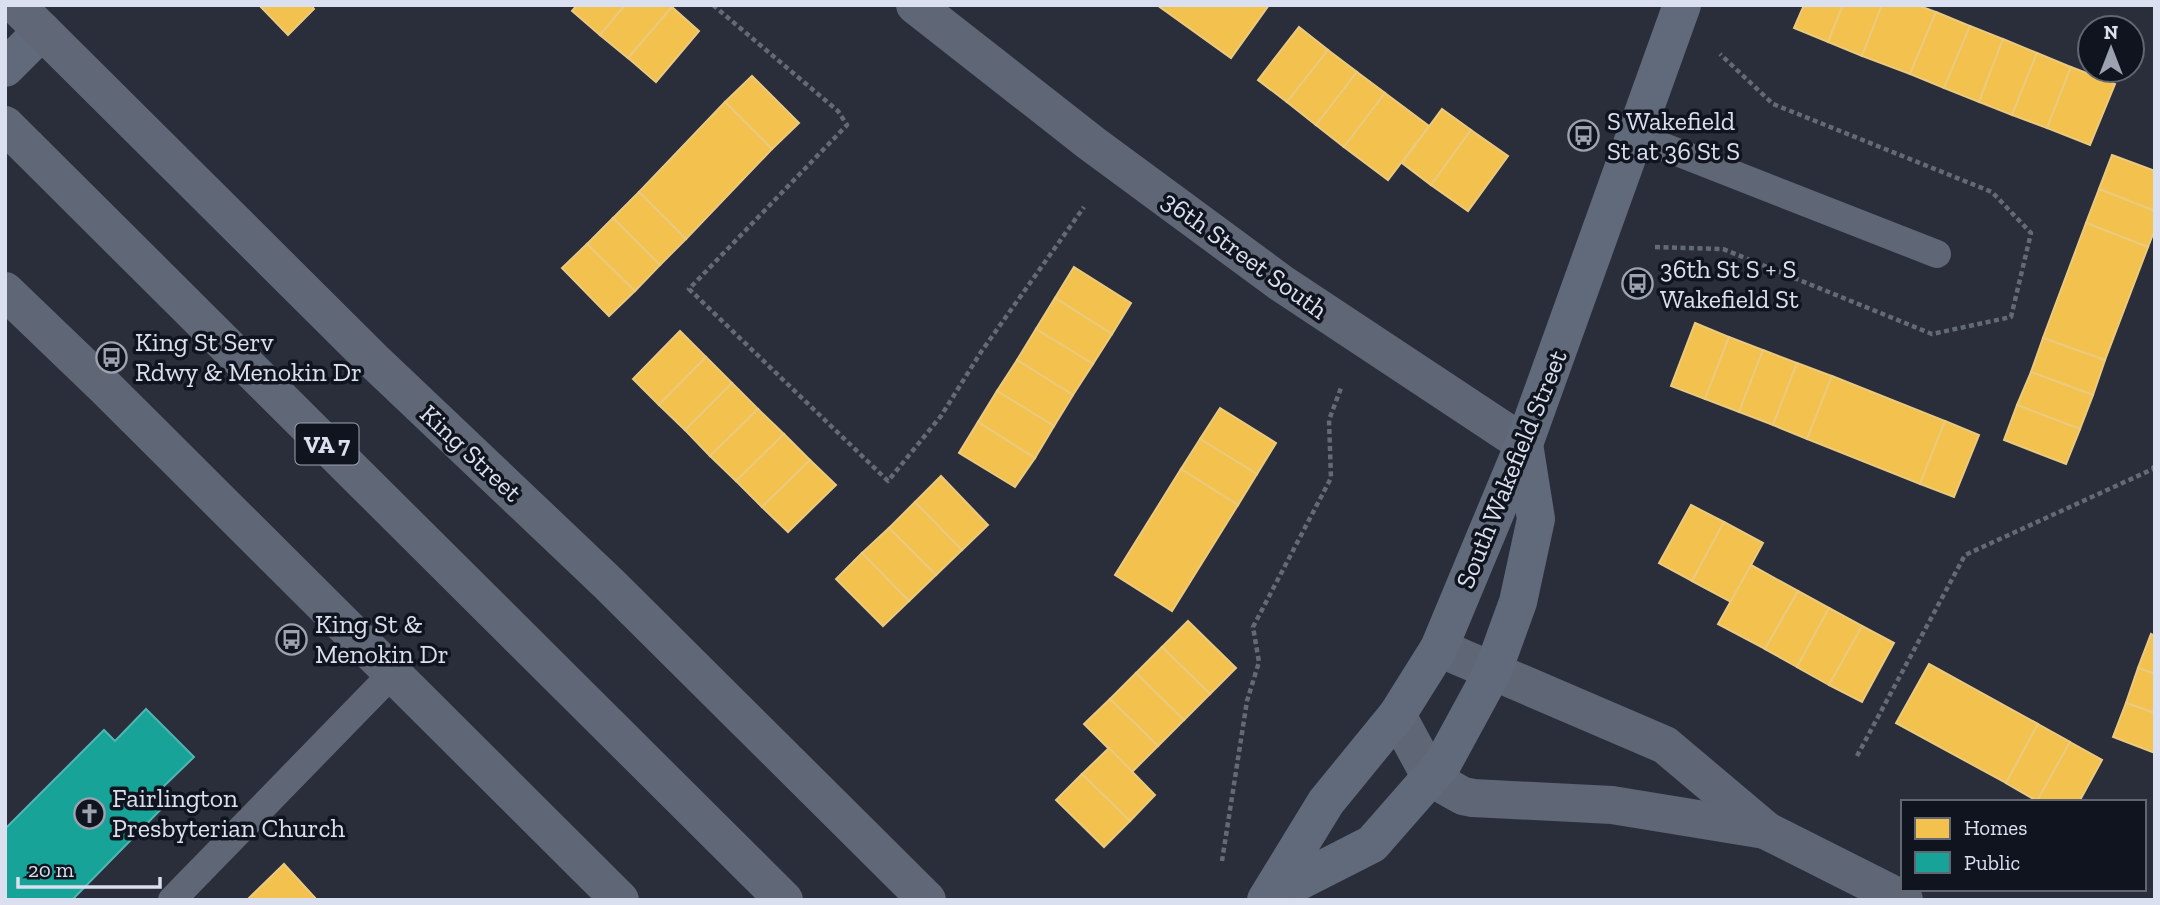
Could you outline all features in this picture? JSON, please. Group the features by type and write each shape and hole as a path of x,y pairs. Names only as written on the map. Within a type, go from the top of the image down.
{"main road":[{"name":"King Street","path":"29,18 373,360 609,584 927,900"},
{"name":"VA 7","path":"5,125 784,900"}],"street":[{"name":"36th Street South","path":"915,5 1091,143 1281,283 1524,444"},
{"name":"South Wakefield Street","path":"1268,898 1326,802 1397,715 1439,648 1524,444 1682,5"},
{"path":"5,68 29,18"},
{"path":"5,291 620,900"},
{"name":"South Wakefield Street","path":"1268,898 1372,844 1443,763 1493,671 1518,602 1536,519 1524,444"},
{"path":"1439,648 1665,745 1767,831 1904,900"},
{"path":"1397,715 1431,778 1464,796 1612,806 1767,831"}],"lane":[{"path":"1636,136 1937,254"},
{"path":"172,900 391,674"}],"path":[{"path":"713,5 838,111 848,125 689,289 888,481 941,416 981,352 1084,207"},
{"path":"1222,861 1247,701 1259,662 1253,627 1331,478 1329,420 1341,388"},
{"path":"1857,756 1965,555 2153,468 2155,463"}],"building: Homes":[{"path":"259,5 311,5 314,9 288,35"},
{"path":"577,5 625,5 600,35 572,11"},
{"path":"625,5 672,7 628,58 600,35"},
{"path":"1157,5 1269,5 1231,58"},
{"path":"1804,5 1843,5 1828,42 1794,28"},
{"path":"1843,5 1882,5 1862,56 1828,42"},
{"path":"1882,5 1917,5 1936,12 1910,74 1862,56"},
{"path":"672,7 699,31 656,82 628,58"},
{"path":"1936,12 1970,26 1944,88 1910,74"},
{"path":"1970,26 2003,39 1979,102 1944,88"},
{"path":"1299,27 1328,50 1287,102 1258,80"},
{"path":"2003,39 2037,53 2012,115 1979,102"},
{"path":"1328,50 1357,72 1316,125 1287,102"},
{"path":"2037,53 2071,67 2047,128 2012,115"},
{"path":"2071,67 2076,69 2076,84 2115,84 2090,145 2047,128"},
{"path":"1357,72 1385,93 1344,147 1316,125"},
{"path":"752,76 799,123 772,149 725,102"},
{"path":"1385,93 1429,126 1388,180 1344,147"},
{"path":"725,102 772,149 686,239 639,192"},
{"path":"1442,109 1471,130 1431,185 1402,163"},
{"path":"1471,130 1508,156 1468,211 1431,185"},
{"path":"2112,155 2155,171 2155,211 2099,189"},
{"path":"2099,189 2155,211 2155,229 2148,247 2086,223"},
{"path":"639,192 686,239 660,265 613,218"},
{"path":"613,218 660,265 635,291 587,244"},
{"path":"2086,223 2148,247 2105,360 2043,338"},
{"path":"587,244 635,291 609,316 562,268"},
{"path":"1074,267 1131,303 1112,334 1055,298"},
{"path":"1055,298 1112,334 1093,364 1036,329"},
{"path":"1695,323 1729,337 1705,399 1671,386"},
{"path":"1036,329 1093,364 1073,395 1017,360"},
{"path":"680,331 706,357 659,405 633,379"},
{"path":"1729,337 1763,350 1739,412 1705,399"},
{"path":"2043,338 2105,360 2093,395 2031,372"},
{"path":"1763,350 1797,363 1773,425 1739,412"},
{"path":"706,357 732,383 685,430 659,405"},
{"path":"1017,360 1073,395 1054,426 997,391"},
{"path":"1797,363 1832,376 1807,439 1773,425"},
{"path":"2031,372 2093,395 2080,429 2017,405"},
{"path":"1832,376 1945,421 1920,484 1807,439"},
{"path":"732,383 758,409 710,456 685,430"},
{"path":"997,391 1054,426 1035,458 978,422"},
{"path":"2017,405 2080,429 2066,464 2004,440"},
{"path":"1220,408 1276,443 1257,474 1200,439"},
{"path":"758,409 784,434 736,481 710,456"},
{"path":"1945,421 1979,435 1954,497 1920,484"},
{"path":"978,422 1035,458 1015,487 959,453"},
{"path":"784,434 810,460 762,507 736,481"},
{"path":"1200,439 1257,474 1238,505 1181,469"},
{"path":"810,460 836,485 788,532 762,507"},
{"path":"1181,469 1238,505 1172,611 1115,575"},
{"path":"941,476 988,525 962,550 915,502"},
{"path":"915,502 962,550 936,575 889,528"},
{"path":"1691,505 1724,522 1692,581 1659,563"},
{"path":"1724,522 1763,543 1731,602 1692,581"},
{"path":"889,528 936,575 909,601 862,553"},
{"path":"862,553 909,601 883,626 836,579"},
{"path":"1751,565 1798,591 1765,649 1718,624"},
{"path":"1798,591 1829,608 1797,667 1765,649"},
{"path":"1829,608 1862,626 1829,685 1797,667"},
{"path":"1188,621 1236,668 1210,694 1162,647"},
{"path":"1862,626 1894,643 1862,702 1829,685"},
{"path":"2151,634 2155,636 2155,674 2138,668"},
{"path":"1162,647 1210,694 1184,720 1136,673"},
{"path":"1929,664 2038,724 2006,783 1896,723"},
{"path":"2138,668 2155,674 2155,713 2126,703"},
{"path":"1136,673 1184,720 1158,746 1110,699"},
{"path":"1110,699 1158,746 1132,772 1084,724"},
{"path":"2126,703 2155,713 2155,753 2113,737"},
{"path":"2038,724 2070,742 2038,800 2006,783"},
{"path":"2070,742 2102,760 2080,800 2038,800"},
{"path":"1109,748 1155,795 1130,821 1082,774"},
{"path":"1082,774 1130,821 1104,847 1056,800"},
{"path":"284,864 317,900 247,900"}],"building: Public":[{"name":"Fairlington Presbyterian Church","path":"146,709 194,757 163,787 173,797 72,900 5,900 5,829 104,730 115,741"}],"place":[{"name":"S Wakefield St at 36 St S","path":"1584,136"},
{"name":"36th St S + S Wakefield St","path":"1637,284"},
{"name":"King St Serv Rdwy & Menokin Dr","path":"112,357"},
{"name":"King St & Menokin Dr","path":"292,639"},
{"name":"Fairlington Presbyterian Church","path":"89,813"}]}
